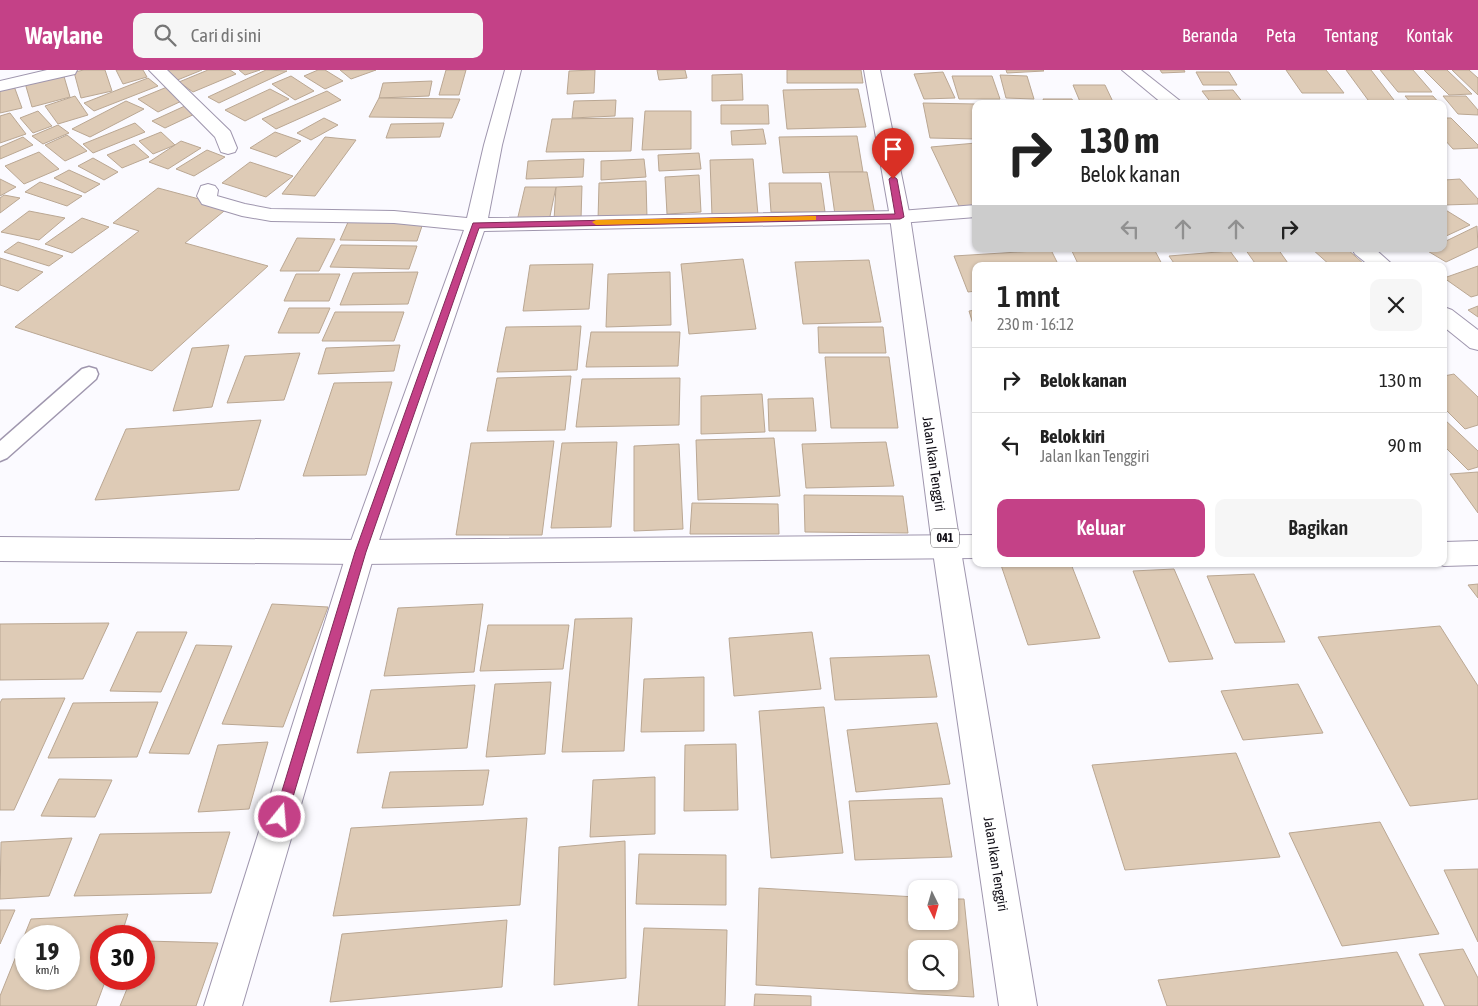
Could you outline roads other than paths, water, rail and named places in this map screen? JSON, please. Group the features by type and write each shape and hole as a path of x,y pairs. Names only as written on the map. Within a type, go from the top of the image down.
{"street":[{"path":"0,86 69,70"},
{"path":"157,70 222,134 228,148"},
{"path":"223,1006 361,552 476,225 491,153 513,70"},
{"name":"Jalan Ikan Tenggiri","path":"872,70 900,217 946,545 1018,1006"},
{"path":"1130,70 1170,100"},
{"path":"208,190 207,196 209,200 242,210 271,215 394,217 476,225 900,217 972,211"},
{"path":"1366,252 1379,262"},
{"path":"1447,316 1478,342"},
{"path":"0,549 361,552 972,546"},
{"path":"1447,554 1478,553"}],"lane":[{"path":"0,453 89,374"}]}
